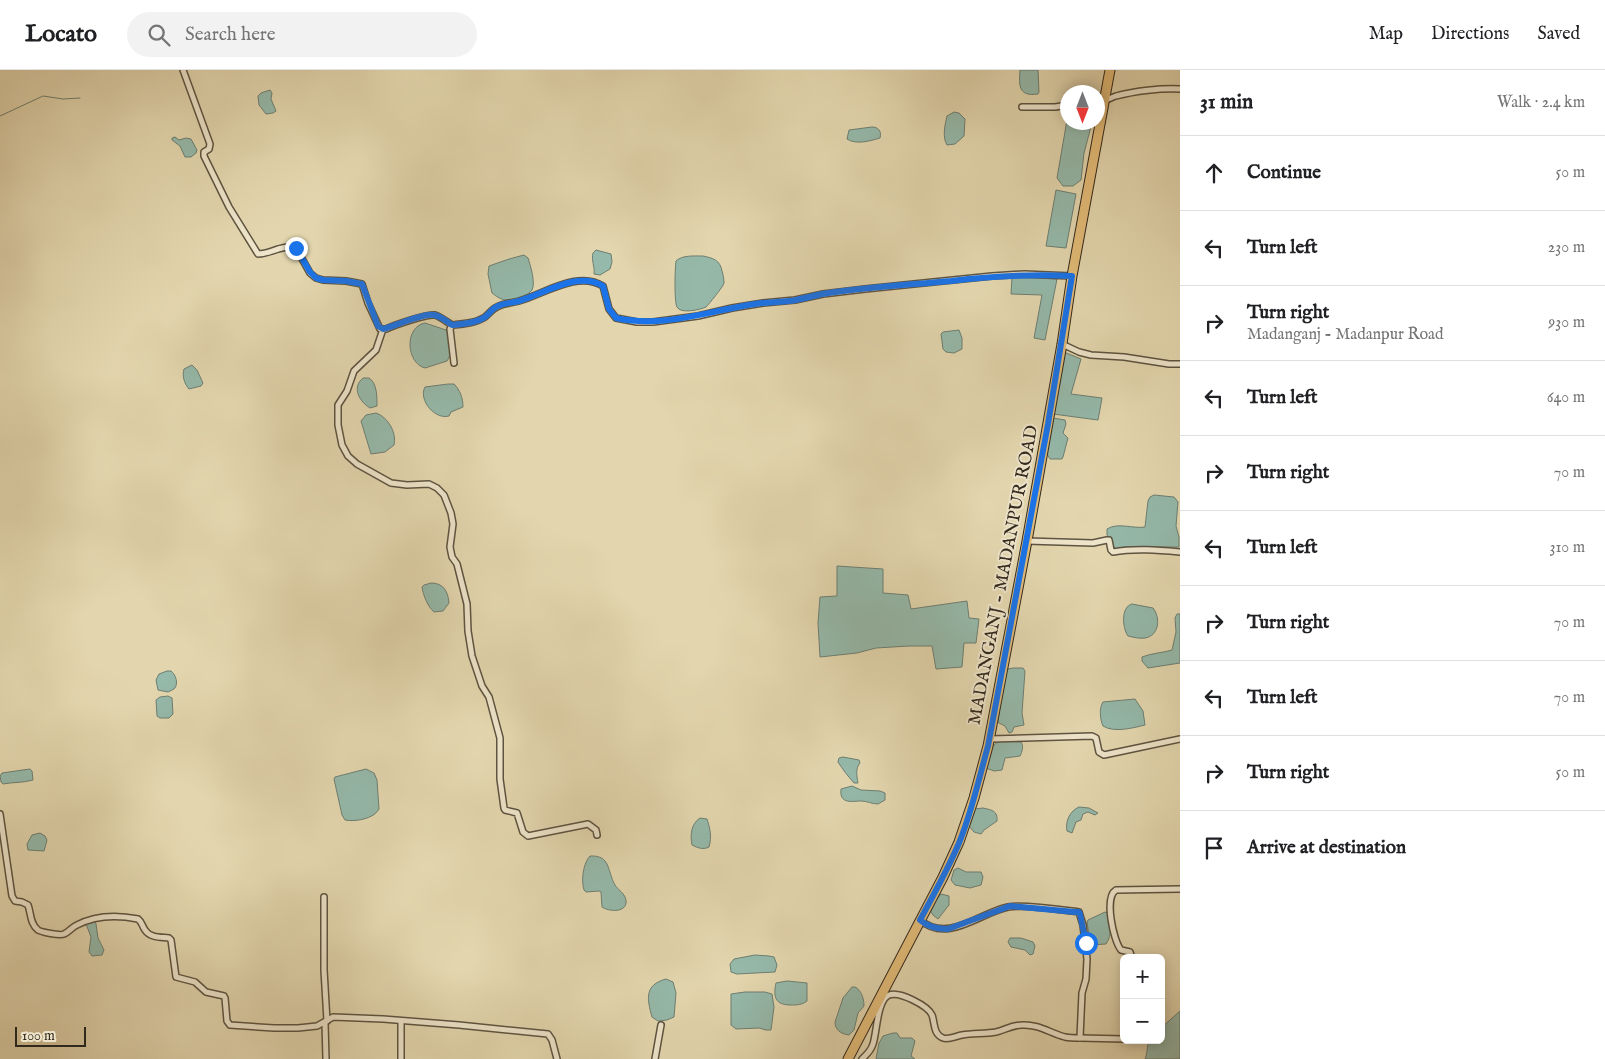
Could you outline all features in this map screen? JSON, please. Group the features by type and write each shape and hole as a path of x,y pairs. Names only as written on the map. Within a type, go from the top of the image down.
{"main road":[{"name":"MADANGANJ - MADANPUR ROAD","path":"1105,87 1110,70"},
{"name":"MADANGANJ - MADANPUR ROAD","path":"848,1059 943,877 959,842 974,798 990,739 1062,344 1096,130"}],"street":[{"path":"183,70 210,144 209,149 204,152 204,156 229,207 258,254 280,248 296,248 310,272 316,278 362,284 378,326 383,329 434,315 452,325 477,321 487,316 496,307 518,302 553,288 588,280 603,286 609,309 616,318 638,322 652,322 698,316 762,303 795,300 823,294 864,289 992,276 1024,274 1072,276"},
{"path":"1105,100 1154,90 1180,89"},
{"path":"1022,107 1060,107"},
{"path":"452,325 450,329 454,363"},
{"path":"383,329 376,350 354,372 347,391 338,405 338,425 342,445 348,456 357,464 391,483 407,485 429,484 437,488 444,495 453,524 450,547 452,557 457,564 467,604 468,631 472,656 482,686 490,697 500,738 500,778 505,810 517,813 523,832 528,836 588,824 596,830 597,835"},
{"path":"1062,344 1091,355 1180,364"},
{"path":"1027,541 1093,543 1109,540 1113,552 1144,550 1180,552"},
{"path":"990,739 1092,736 1096,738 1099,752 1104,755 1180,739"},
{"path":"0,814 12,896 15,901 28,905 32,922 37,929 42,932 63,934 78,924 111,916 138,919 141,921 146,932 151,936 169,938 176,977 195,982 206,992 224,996 227,1021 230,1025 274,1028 317,1026 333,1017 383,1019 548,1034 552,1040 557,1059"},
{"path":"1131,954 1130,952 1121,950 1116,943 1111,917 1110,900 1112,893 1116,890 1180,889"},
{"path":"324,897 326,1059"},
{"path":"920,920 939,929 948,929 1010,906 1079,912 1087,959 1086,979 1082,993 1080,1038"},
{"path":"862,1059 874,1044 883,1001 888,995 896,994 908,997 927,1009 932,1015 934,1027 938,1035 944,1038 994,1032 1012,1026 1031,1025 1068,1038 1120,1039"},
{"path":"401,1021 401,1059"},
{"path":"656,1059 661,1026"}],"shaded area":[{"path":"1020,70 1038,70 1038,94 1023,92 1020,85"},
{"path":"270,90 272,93 271,99 276,111 266,114 259,105 258,96"},
{"path":"954,112 959,113 965,119 964,136 955,144 947,145 944,135 946,120 947,116"},
{"path":"872,127 879,130 880,138 859,142 847,139 849,130"},
{"path":"1065,130 1090,130 1084,153 1081,180 1073,186 1063,186 1057,178"},
{"path":"175,137 179,140 191,139 197,150 196,153 191,157 185,157 180,146 172,140"},
{"path":"1056,190 1076,194 1066,248 1046,246"},
{"path":"596,250 611,254 612,262 610,269 600,275 594,274 593,253"},
{"path":"524,255 528,258 531,269 532,290 516,299 500,299 492,293 488,274 489,266"},
{"path":"703,256 713,259 720,264 724,283 706,307 690,311 679,309 675,299 676,261 685,257"},
{"path":"1012,277 1057,279 1045,340 1034,338 1042,295 1011,294"},
{"path":"425,323 446,330 450,342 450,350 447,361 425,368 414,359 410,345 413,331"},
{"path":"959,330 962,338 962,349 954,353 946,352 943,349 941,334 943,332"},
{"path":"1064,352 1081,359 1071,394 1102,398 1098,420 1053,414"},
{"path":"192,365 197,370 203,383 201,386 189,389 183,372 184,369"},
{"path":"363,378 369,378 374,383 377,406 370,408 360,399 357,390 359,382"},
{"path":"454,384 458,389 462,397 463,407 451,412 449,416 438,415 429,408 423,392 425,387"},
{"path":"376,413 391,426 395,440 394,445 385,452 371,454 361,421 366,415"},
{"path":"1053,418 1065,420 1066,424 1063,433 1068,438 1062,459 1050,459 1047,454"},
{"path":"1154,495 1174,497 1178,502 1176,526 1179,547 1125,547 1113,549 1112,542 1107,535 1107,529 1116,526 1145,527 1148,501"},
{"path":"837,566 883,569 883,593 908,595 911,609 967,601 969,618 979,619 976,643 964,643 962,667 936,669 932,646 876,648 857,653 820,657 818,623 820,597 837,596"},
{"path":"431,583 442,586 448,595 449,603 443,611 434,612 423,594 422,587"},
{"path":"1132,604 1153,608 1156,612 1157,626 1150,637 1128,636 1125,628 1124,613 1128,606"},
{"path":"1177,614 1180,614 1180,663 1148,668 1142,661 1142,657 1172,650"},
{"path":"1023,668 1025,671 1022,713 1024,725 1014,727 1012,732 1009,733 1005,726 998,721 1005,674 1008,669"},
{"path":"167,671 173,673 177,682 176,687 168,692 158,690 156,680 159,674"},
{"path":"168,696 172,698 173,714 169,718 157,716 156,700 160,697"},
{"path":"1135,699 1143,711 1145,725 1118,730 1103,726 1100,714 1103,702"},
{"path":"1000,741 1021,742 1022,749 1020,756 1005,758 1002,770 994,771 986,768 992,748"},
{"path":"839,758 859,760 860,763 857,767 858,783 854,783 838,762"},
{"path":"30,769 33,780 3,784 1,782 0,776 2,773"},
{"path":"366,769 374,773 377,780 379,809 373,815 364,819 345,820 342,815 334,779 335,777"},
{"path":"852,786 861,790 885,793 885,800 878,804 844,800 841,789"},
{"path":"1079,807 1089,808 1098,813 1095,815 1088,812 1083,814 1081,820 1076,822 1072,833 1067,831 1068,820 1073,811"},
{"path":"983,808 994,812 997,821 981,834 974,832 969,826 975,809"},
{"path":"700,818 707,819 710,829 709,847 705,848 698,848 692,845 691,841 693,827"},
{"path":"40,833 47,840 44,851 28,850 27,844 32,835"},
{"path":"590,856 597,856 605,861 612,880 625,897 626,902 623,908 619,910 606,909 602,907 601,892 586,892 584,890 583,872"},
{"path":"958,868 966,872 981,872 983,877 981,885 970,888 955,885 951,880 954,870"},
{"path":"941,894 949,896 949,905 938,919 929,909"},
{"path":"1105,912 1108,913 1110,925 1110,933 1106,944 1088,944 1088,920"},
{"path":"91,922 96,924 98,938 104,950 102,955 92,956 89,952 91,937 86,924"},
{"path":"1010,938 1021,938 1033,942 1035,946 1033,954 1030,955 1025,950 1011,947 1008,942"},
{"path":"755,955 774,957 777,965 775,972 737,974 731,972 730,964 734,959"},
{"path":"666,979 673,982 676,993 674,1017 658,1021 652,1017 648,999 654,985"},
{"path":"787,981 807,983 807,1001 793,1005 778,1002 775,996 776,983"},
{"path":"852,987 857,988 860,992 863,997 864,1006 858,1013 854,1030 849,1035 839,1031 835,1022 843,998"},
{"path":"745,992 772,994 774,1007 771,1030 759,1028 736,1029 731,1025 731,994"},
{"path":"1180,1011 1180,1059 1145,1059 1148,1044 1165,1044 1165,1024"},
{"path":"897,1033 900,1038 912,1038 915,1041 911,1056 915,1059 876,1059 879,1043 883,1036"}],"waterway":[{"path":"0,116 43,96 63,99 80,98"}],"route":[{"path":"296,248 310,272 316,278 362,284 378,326 383,329 434,315 452,325 477,321 487,316 496,307 518,302 544,291 579,280 592,280 603,286 609,309 616,318 638,322 652,322 698,316 762,303 795,300 823,294 864,289 1024,274 1072,276 1048,424 988,746 974,798 959,842 920,920 939,929 948,929 1010,906 1079,912 1086,943"}]}
